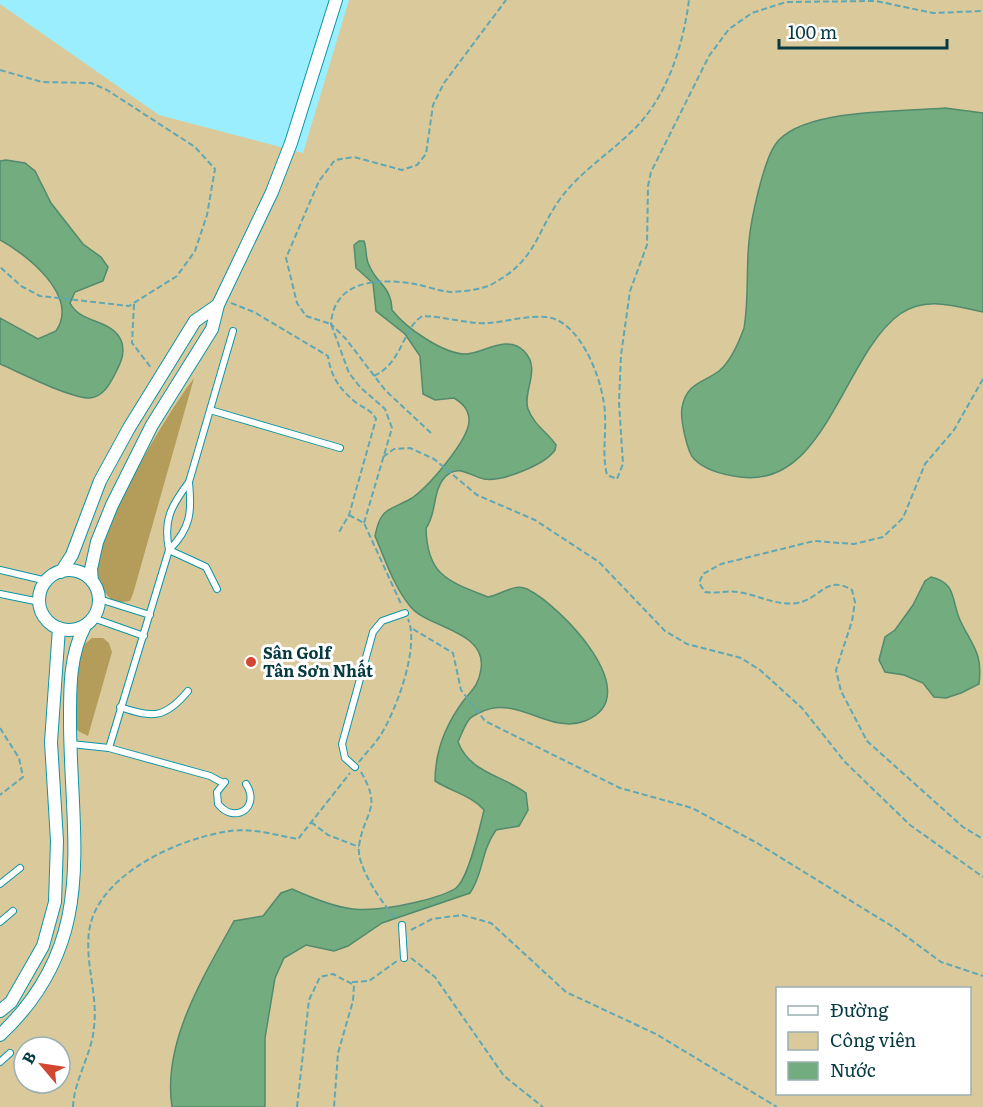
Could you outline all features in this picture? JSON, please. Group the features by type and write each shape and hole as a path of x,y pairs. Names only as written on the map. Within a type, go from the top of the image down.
{"street":[{"path":"0,1035 32,1002 42,985 62,946 71,914 74,892 74,794 70,744 73,653 99,599 92,581 91,569 101,533 136,456 212,329 219,302 272,192 336,0"},
{"path":"89,622 72,630 58,628 49,622 42,613 40,602 47,580 61,572 72,555 100,482 141,407 195,321 219,302"},
{"path":"141,407 158,417"},
{"path":"61,572 78,572 92,581"},
{"path":"0,1011 10,1002 43,946 55,902 57,841 51,742 58,628"},
{"path":"55,795 74,794"},
{"path":"26,975 42,985"}],"lane":[{"path":"109,748 169,550 165,530 173,502 189,482 233,331"},
{"path":"210,410 340,448"},
{"path":"169,550 183,536 192,505 189,482"},
{"path":"169,550 206,567 217,589"},
{"path":"0,570 47,580"},
{"path":"0,594 40,602"},
{"path":"99,599 150,615"},
{"path":"356,766 345,758 342,750 343,736 373,632 381,621 405,613"},
{"path":"89,622 144,636"},
{"path":"120,707 144,715 159,714 178,702 188,691"},
{"path":"70,744 109,748 224,782 217,792 219,804 228,813 234,814 246,809 250,804 251,791 246,784"},
{"path":"0,884 20,868"},
{"path":"0,922 13,911"},
{"path":"402,925 404,958"},
{"path":"0,1062 10,1053"}],"path":[{"path":"431,433 400,405 331,324 306,316 297,303 286,258 320,181 335,160 354,157 402,170 417,165 426,154 434,105 444,83 506,0"},
{"path":"364,523 392,428 385,410 360,387 350,373 331,324 332,311 343,294 354,286 384,279 450,292 492,285 519,267 535,247 560,200 586,170 631,133 655,104 684,39 689,0"},
{"path":"374,376 388,368 415,323 421,318 434,315 473,325 547,317 565,323 590,360 601,387 605,414 604,463 607,475 617,479 623,464 619,402 621,355 630,291 647,245 648,186 651,172 709,56 729,28 752,13 786,2 876,1 933,13 983,11"},
{"path":"0,70 33,81 91,83 107,90 195,147 216,169 207,215 195,251 177,276 129,306 40,296 21,286 0,267"},
{"path":"219,302 254,312 328,356 329,368 344,393 373,412 376,420 375,428 363,472 349,515 338,534"},
{"path":"134,303 132,343 148,366 161,375"},
{"path":"983,379 954,430 925,464 903,518 883,537 854,544 814,541 721,564 703,574 699,583 705,592 717,594 734,591 776,603 799,603 832,584 842,584 852,590 855,602 852,621 836,670 841,691 867,741 963,827 983,839"},
{"path":"383,457 394,449 410,448 434,459 477,495 535,520 599,562 665,631 687,644 741,658 760,670 802,708 845,762 910,825 983,877"},
{"path":"412,628 453,652 461,690 485,721 621,788 692,808 757,843 886,922 941,962 983,976"},
{"path":"0,728 19,758 23,777 0,795"},
{"path":"356,766 371,789 372,809 359,847 361,860 380,900 402,925"},
{"path":"311,822 328,835 359,847"},
{"path":"403,935 432,919 462,915 491,923 566,992 656,1034 777,1107"},
{"path":"351,983 369,981 404,958 417,961 435,978 504,1076 543,1107"},
{"path":"297,1107 309,1000 320,977 333,974 354,985 353,1001 338,1053 334,1107"}],"green space":[{"name":"Sân Golf Tân Sơn Nhất","path":"349,0 983,0 983,1107 0,1107 0,4 159,115 303,153"}],"shaded area":[{"path":"194,378 133,594 130,601 116,603 104,590 97,573 99,555 107,531 119,503 151,444"},
{"path":"92,638 103,638 109,643 112,652 88,736 78,731 74,722 78,658 81,647"}],"water":[{"path":"945,108 983,113 983,312 940,304 910,308 880,333 813,442 793,462 769,475 740,477 715,472 704,467 691,455 682,419 682,408 691,388 719,371 727,362 744,328 752,219 762,177 775,145 788,133 806,124 829,118 854,114"},
{"path":"0,161 25,163 35,171 51,203 83,244 101,257 108,267 103,281 75,292 70,303 82,315 112,329 122,343 120,363 111,382 95,397 71,394 0,364 0,318 38,339 56,331 62,318 61,304 47,278 23,255 0,240"},
{"path":"359,241 364,241 372,272 389,295 392,310 426,339 447,350 466,354 510,344 524,351 529,358 532,373 527,395 528,409 534,420 556,445 555,450 533,467 501,478 484,479 459,471 450,473 438,489 432,516 426,528 427,544 435,566 451,581 461,586 488,597 517,587 527,589 542,598 577,631 592,652 603,672 608,692 602,709 585,721 571,724 558,723 506,708 493,708 470,718 458,742 463,752 478,767 526,793 528,810 519,826 496,830 487,847 478,878 470,893 382,923 348,946 334,951 306,945 284,958 275,978 265,1038 265,1107 172,1107 173,1058 179,1034 210,964 234,921 263,916 281,893 292,889 339,907 367,910 427,900 447,893 456,888 465,874 484,810 467,797 435,781 439,749 447,728 477,682 481,669 480,656 475,646 465,638 429,620 410,606 395,582 375,536 384,513 412,498 447,462 463,439 469,416 460,402 454,398 435,400 423,394 420,356 405,334 376,311 373,283 356,268 354,245"},
{"path":"931,577 945,583 952,593 957,613 976,650 979,664 979,684 946,698 934,697 923,683 904,675 885,672 879,660 885,637 895,630 913,605 925,581"}],"place":[{"name":"Sân Golf Tân Sơn Nhất","path":"251,662"}]}
